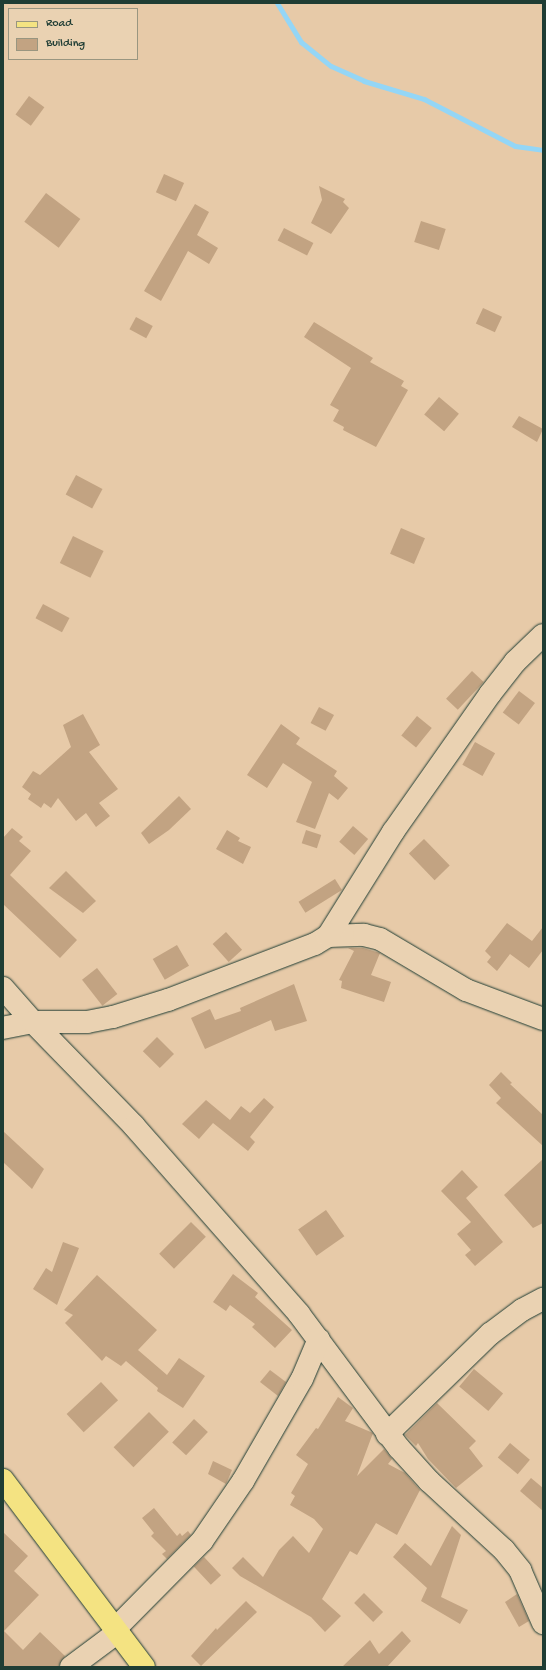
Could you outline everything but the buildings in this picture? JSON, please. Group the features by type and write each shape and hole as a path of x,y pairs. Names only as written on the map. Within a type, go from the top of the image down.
{"main road":[{"path":"3,1480 144,1667"}],"street":[{"path":"3,1028 33,1022 87,1022 113,1017 168,1000 315,944 328,936 394,832 490,694 515,662 543,635"},
{"path":"328,936 364,935 380,939 466,990 543,1018"},
{"path":"3,988 33,1022 134,1126 319,1339 387,1434 429,1481 504,1550 520,1570 543,1623"},
{"path":"387,1434 490,1334 522,1310 543,1299"},
{"path":"71,1667 116,1630 202,1541 251,1467 302,1379 319,1339"}],"waterway":[{"path":"277,3 301,42 331,66 364,81 424,99 515,146 543,150"}]}
